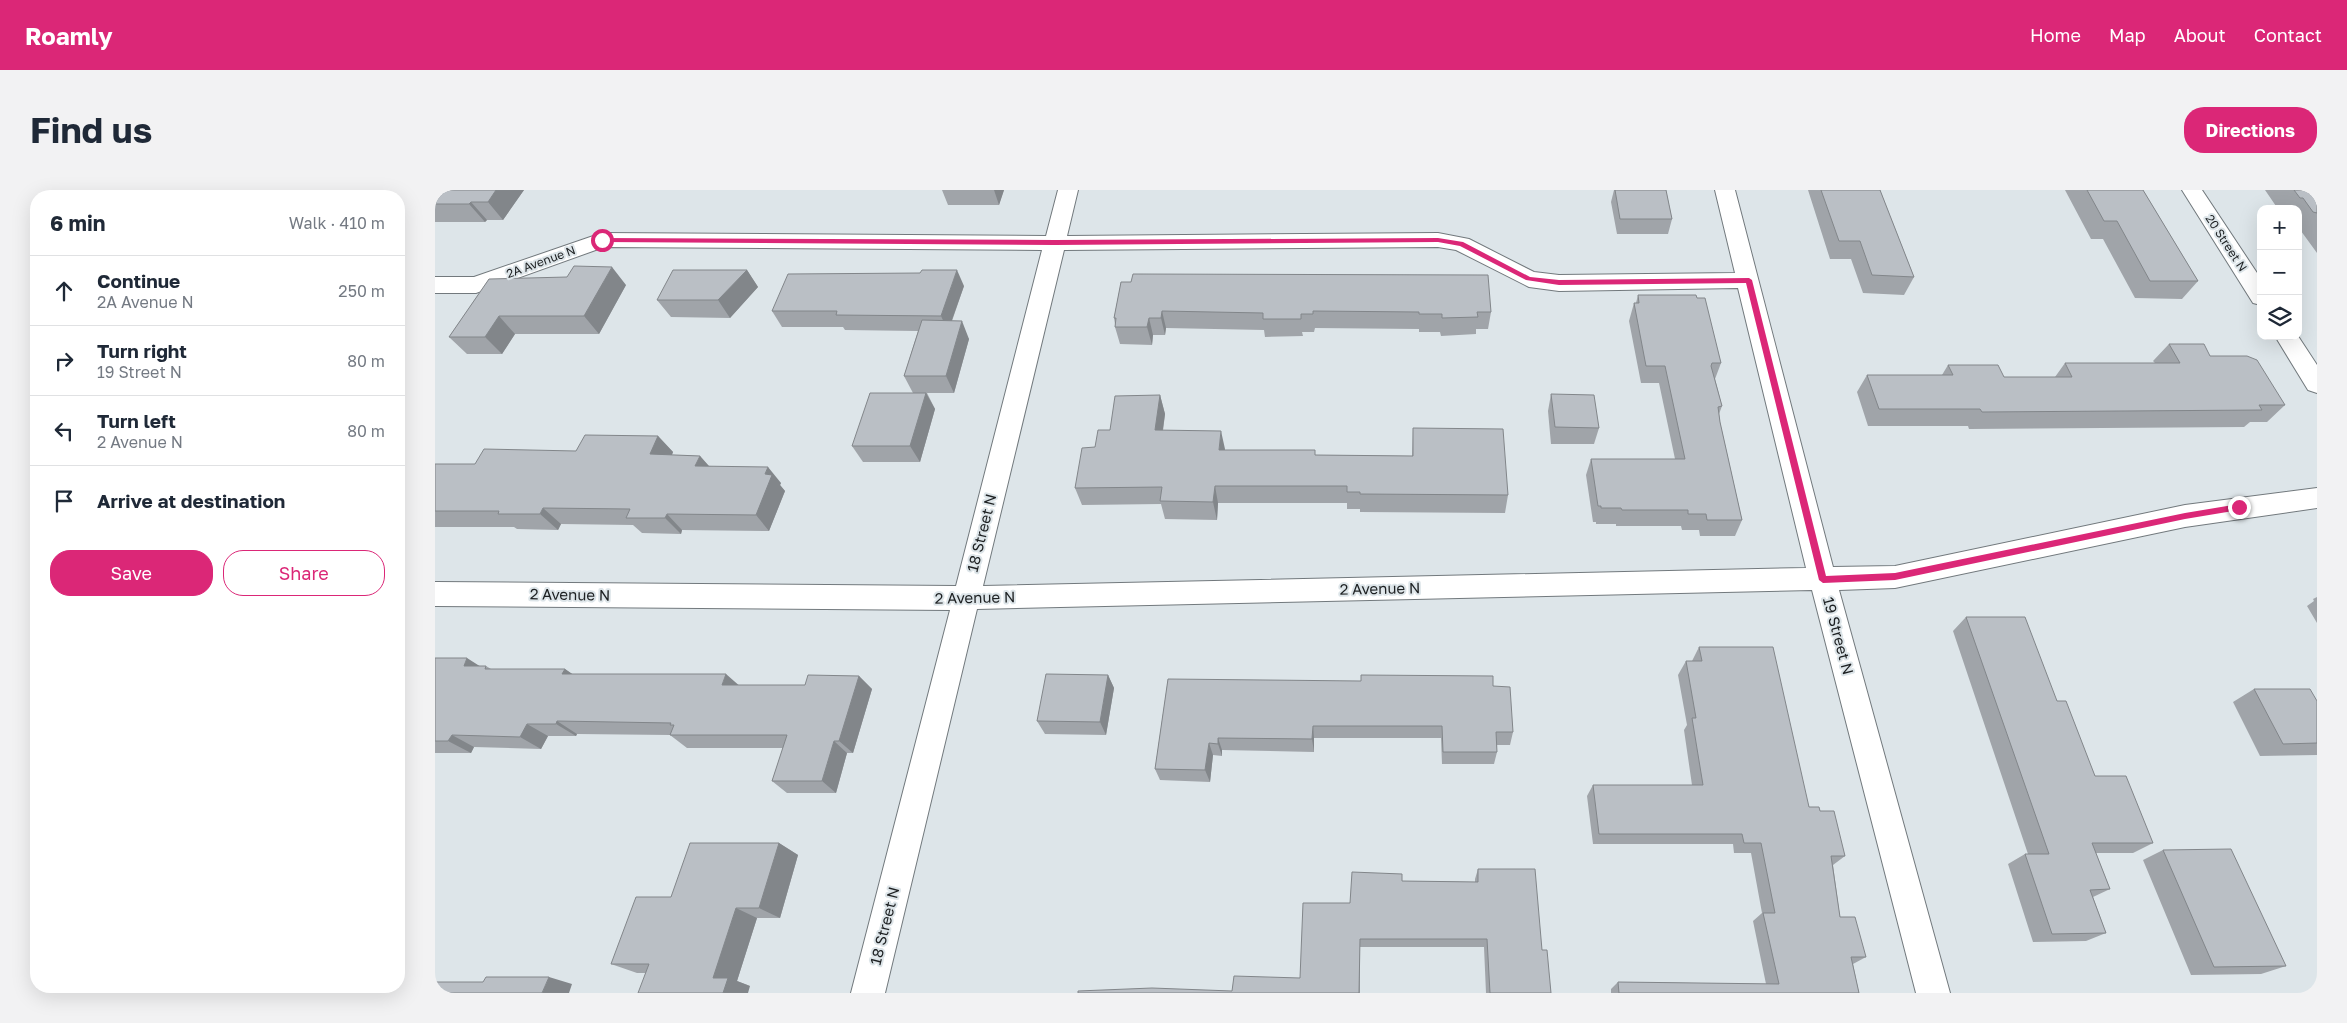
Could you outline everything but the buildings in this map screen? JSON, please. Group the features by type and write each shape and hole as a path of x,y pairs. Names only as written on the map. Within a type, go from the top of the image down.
{"street":[{"name":"18 Street N","path":"868,993 1068,190"},
{"name":"19 Street N","path":"1725,190 1823,580 1933,993"},
{"name":"20 Street N","path":"2192,190 2260,295"},
{"name":"2A Avenue N","path":"435,285 476,285 602,240 1055,243 1438,240 1461,244 1529,279 1551,282 1749,280"},
{"path":"2289,340 2317,384"},
{"name":"2 Avenue N","path":"435,594 966,598 1895,577 2185,516 2317,498"}],"route":[{"path":"602,240 1055,243 1438,240 1461,244 1529,279 1559,282 1749,280 1823,580 1895,577 2185,516 2239,507"}]}
